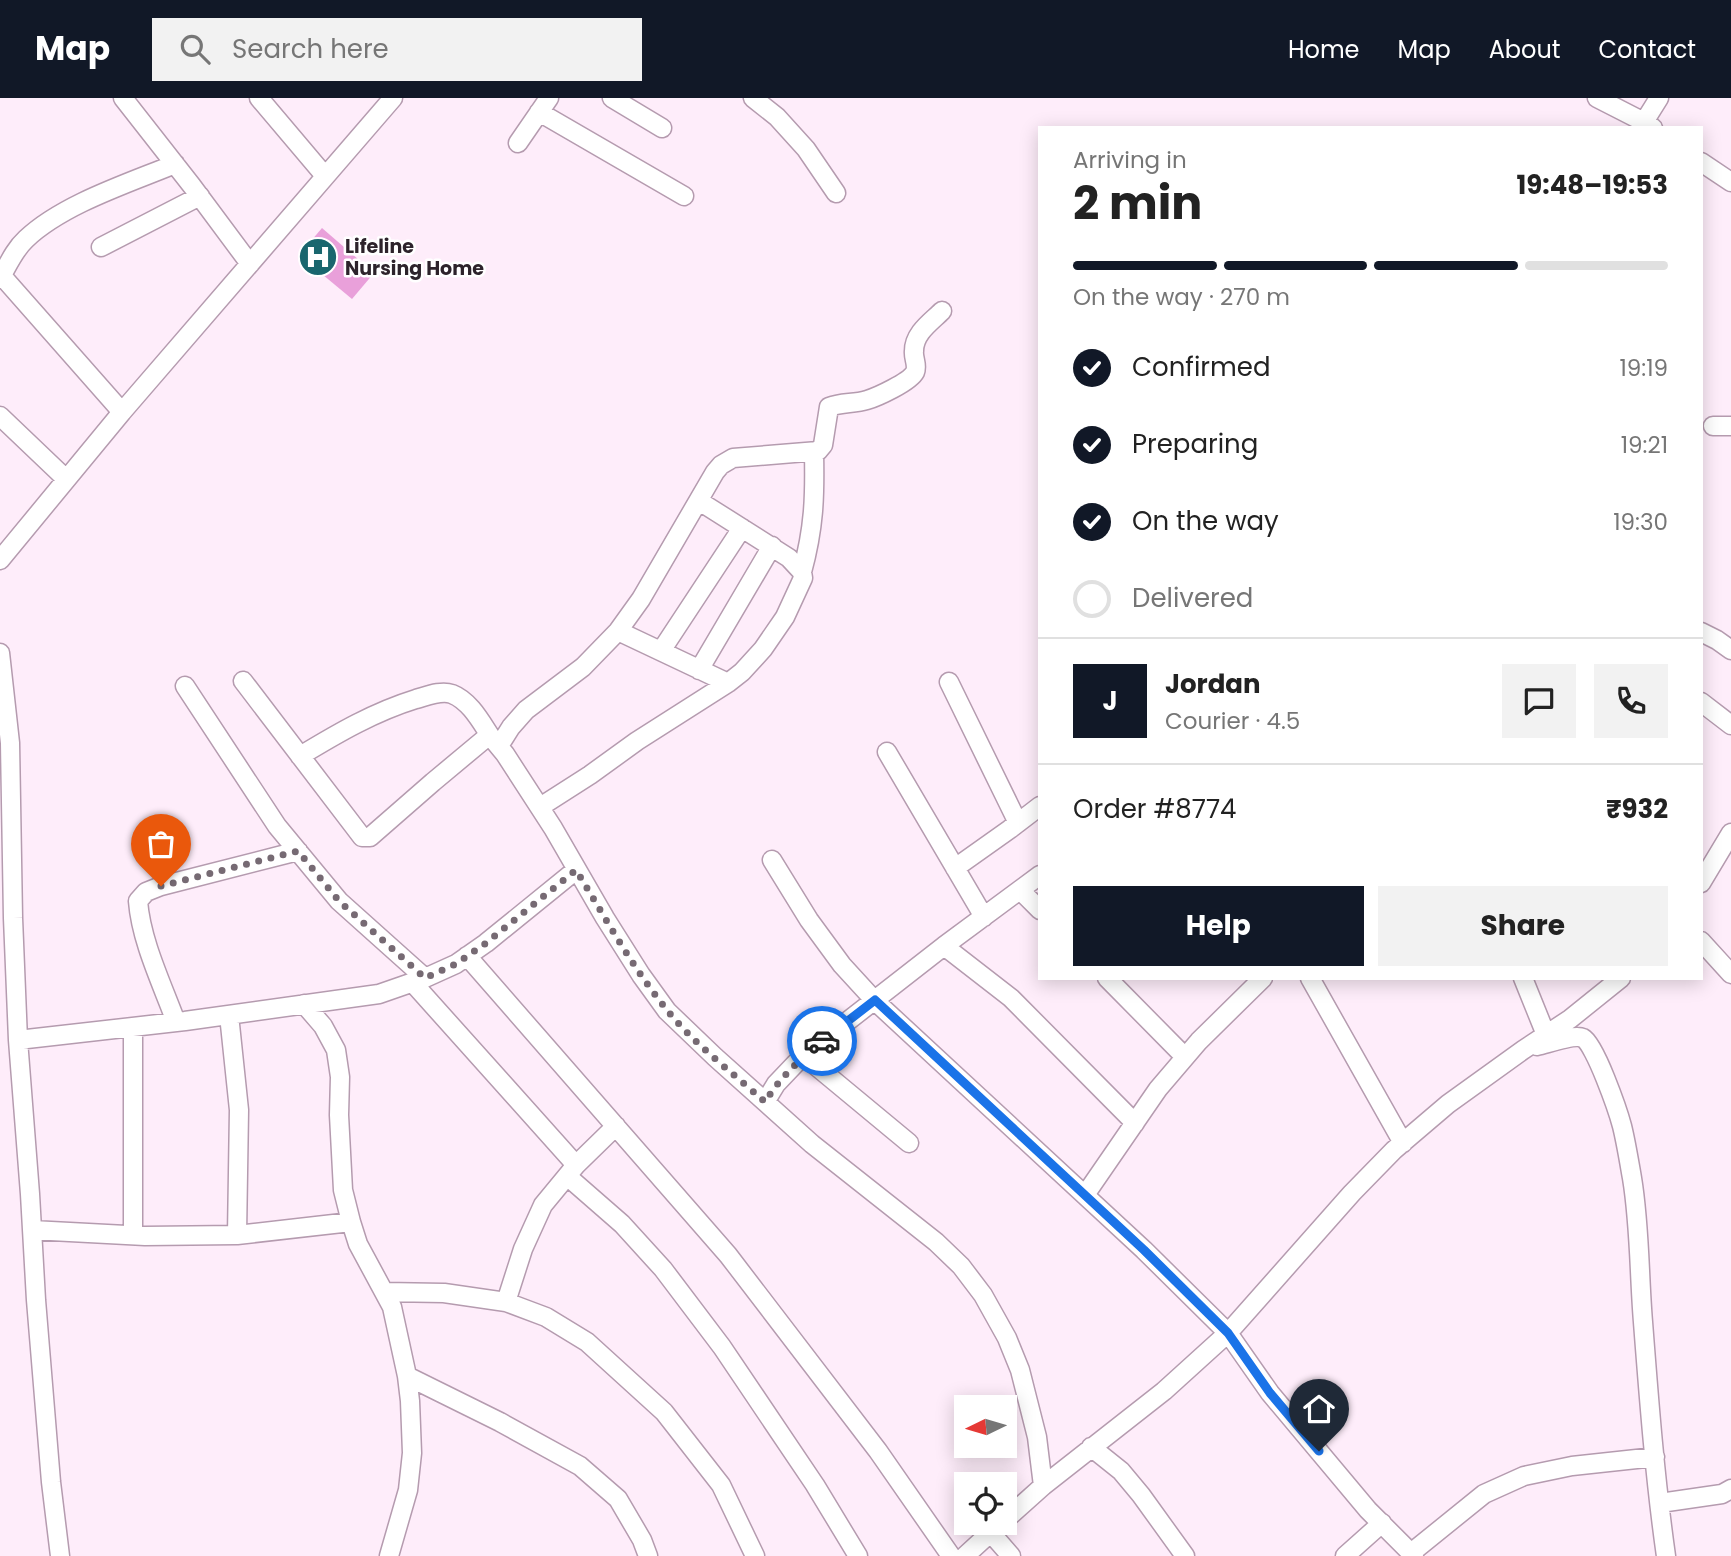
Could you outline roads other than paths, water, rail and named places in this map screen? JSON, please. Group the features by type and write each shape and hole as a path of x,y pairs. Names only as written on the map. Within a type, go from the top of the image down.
{"street":[{"path":"123,98 250,264"},
{"path":"259,98 326,176"},
{"path":"0,560 122,412 393,98"},
{"path":"612,98 663,128"},
{"path":"752,98 777,117 806,149 836,192"},
{"path":"1597,98 1648,125 1659,98"},
{"path":"518,143 544,105 684,196"},
{"path":"1703,163 1731,182"},
{"path":"122,412 1,278 15,252 42,226 99,196 175,164"},
{"path":"101,247 200,196"},
{"path":"495,741 526,710 583,667 618,631 641,599 715,472 727,461 743,457 818,451 823,445 829,407 867,401 914,374 916,339 942,311"},
{"path":"0,416 66,480"},
{"path":"540,807 728,683 763,649 785,617 803,578 814,508 814,453"},
{"path":"699,501 772,546 802,572"},
{"path":"661,651 742,528"},
{"path":"699,670 772,546"},
{"path":"618,631 728,683"},
{"path":"1703,633 1731,650"},
{"path":"0,653 10,743 18,1040 45,1411 60,1556"},
{"path":"243,681 362,837 366,838 487,737 495,741"},
{"path":"949,682 1018,823"},
{"path":"186,686 277,826 339,901 419,980 572,1171 663,1269 722,1347 815,1485 858,1556"},
{"path":"300,756 377,712 433,694 450,693 465,701 540,807 641,975 667,1011 811,1144 936,1241 961,1266 983,1295 1007,1338 1020,1370 1037,1437 1043,1486"},
{"path":"1703,704 1731,725"},
{"path":"887,752 984,917"},
{"path":"955,868 1038,808"},
{"path":"1703,880 1731,833"},
{"path":"176,1022 147,944 138,901 146,892 161,886 298,851"},
{"path":"772,860 809,920 842,965 875,1000 1144,1250 1228,1333 1270,1393 1368,1510 1413,1555 1484,1494 1524,1476 1572,1466 1655,1457"},
{"path":"18,1040 176,1022 379,994 456,964 576,870"},
{"path":"765,1102 776,1084 804,1056 1038,876"},
{"path":"1020,890 1038,908"},
{"path":"1703,943 1729,967"},
{"path":"944,946 1010,998 1135,1123"},
{"path":"467,956 728,1255 878,1451 951,1556"},
{"path":"1109,980 1185,1057"},
{"path":"1085,1195 1158,1089 1199,1041 1261,980"},
{"path":"1311,980 1403,1143"},
{"path":"1524,980 1546,1035"},
{"path":"1017,1509 1164,1391 1228,1333 1352,1194 1403,1143 1448,1104 1570,1020 1619,980"},
{"path":"304,1004 323,1026 335,1050 340,1077 343,1190 358,1244 392,1307 407,1377 412,1453 410,1478 389,1556"},
{"path":"229,1015 239,1111 237,1235"},
{"path":"133,1027 133,1236"},
{"path":"1523,1050 1573,1037 1583,1038 1589,1043 1606,1081 1622,1126 1638,1228 1643,1320 1666,1556"},
{"path":"804,1056 909,1143"},
{"path":"506,1302 523,1249 543,1205 615,1126"},
{"path":"32,1230 133,1236 237,1235 351,1222"},
{"path":"384,1292 444,1293 506,1302 546,1317 587,1342 663,1412 721,1485 755,1556"},
{"path":"407,1377 500,1422 580,1466 618,1499 642,1540 648,1556"},
{"path":"1091,1447 1121,1471 1142,1495 1185,1556"},
{"path":"1660,1503 1723,1494 1731,1489"},
{"path":"1345,1556 1382,1523"},
{"path":"965,1556 988,1535"},
{"path":"1003,1535 1011,1556"}],"place":[{"name":"Lifeline Nursing Home","path":"318,257"}]}
